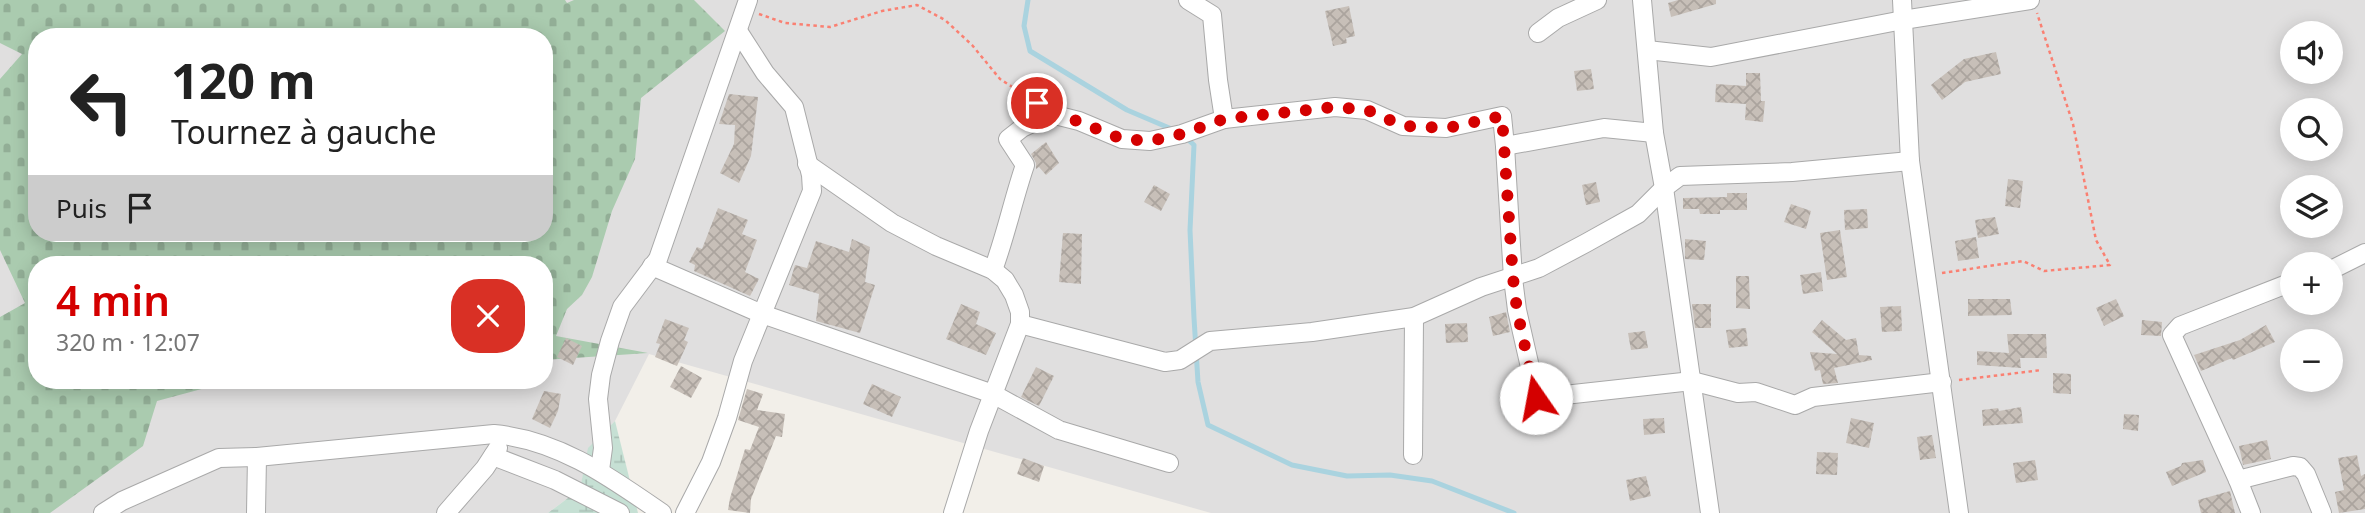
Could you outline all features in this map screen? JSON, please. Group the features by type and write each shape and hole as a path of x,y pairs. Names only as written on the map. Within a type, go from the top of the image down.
{"street":[{"path":"1188,0 1212,15 1217,80 1224,119"},
{"path":"1538,33 1558,18 1597,0"},
{"path":"1642,0 1654,133 1710,513"},
{"path":"1902,0 1910,161 1959,513"},
{"path":"600,470 603,448 598,418 601,375 610,341 622,307 658,259 714,91 738,31 743,3"},
{"path":"1647,50 1711,57 1903,20 2033,6"},
{"path":"685,513 711,461 727,418 743,361 812,191 794,107 765,73 738,31"},
{"path":"993,270 1025,164 1008,139 1022,128 1045,117 1064,116 1122,139 1150,141 1182,134 1224,119 1335,107 1367,110 1403,126 1447,128 1502,116 1513,278 1536,398 1692,381 1738,393 1756,392 1795,405 1813,397 1942,382"},
{"path":"1505,146 1604,128 1654,133"},
{"path":"1020,324 1165,362 1180,360 1210,341 1312,332 1414,317 1481,287 1539,268 1638,214 1680,176 1792,172 1910,161"},
{"path":"807,164 892,223 936,246 993,270 1005,280 1014,295 1020,312 1020,324 979,431 953,513"},
{"path":"2343,264 2365,253"},
{"path":"652,266 762,314 993,394 1059,430 1169,463"},
{"path":"2251,513 2172,335 2180,326 2280,287"},
{"path":"1413,455 1414,317"},
{"path":"446,513 485,468 506,435"},
{"path":"103,513 132,496 219,458 257,457 460,436 506,435 521,437 549,447 600,470 662,513"},
{"path":"493,456 555,480 620,513"},
{"path":"256,513 257,457"},
{"path":"2238,480 2292,466 2300,467 2322,513"}],"path":[{"path":"743,3 785,23 830,27 882,11 917,5 945,20 972,45 1000,79 1055,115"},
{"path":"1927,275 2024,261 2044,271 2110,265 2096,240 2073,124 2033,6"},
{"path":"1942,382 2042,370"}],"shaded area":[{"path":"0,0 2365,0 2365,513 1211,513 649,354 615,421 589,448 580,489 548,513 0,513"}],"green space":[{"path":"0,0 565,0 567,3 574,0 694,0 725,31 641,98 635,159 612,211 592,277 582,295 567,309 556,336 648,353 553,359 553,256 28,256 28,389 202,389 157,401 143,446 50,513 0,513 0,317 25,303 0,250 0,79 22,54 0,43"},
{"path":"615,421 638,513 548,513 580,489 588,448"}],"building":[{"path":"1678,0 1716,0 1716,4 1671,17 1668,3"},
{"path":"1349,6 1355,36 1346,38 1347,43 1333,46 1325,11"},
{"path":"1996,52 2001,74 1965,82 1942,100 1931,85 1964,59"},
{"path":"1591,69 1594,89 1577,91 1574,71"},
{"path":"1746,73 1760,73 1761,101 1765,101 1763,122 1745,120 1746,104 1715,102 1716,84 1746,86"},
{"path":"729,94 758,97 751,156 739,183 720,173 734,144 735,125 719,124"},
{"path":"1046,142 1059,163 1046,175 1039,167 1036,169 1031,154"},
{"path":"2008,179 2023,181 2020,208 2005,206"},
{"path":"1596,182 1600,202 1586,205 1582,185"},
{"path":"1154,185 1170,194 1161,211 1144,202"},
{"path":"1727,193 1747,193 1747,210 1720,210 1720,214 1700,214 1699,209 1683,209 1683,198 1727,197"},
{"path":"1791,204 1811,211 1806,229 1784,222"},
{"path":"718,208 748,220 742,234 757,240 745,272 759,279 750,296 694,271 695,265 689,262 697,247 702,249"},
{"path":"1867,209 1868,228 1845,230 1844,210"},
{"path":"1995,217 1999,234 1978,238 1975,220"},
{"path":"1840,230 1847,277 1827,280 1820,233"},
{"path":"1063,233 1082,234 1081,284 1059,282"},
{"path":"1976,237 1979,258 1958,261 1955,241"},
{"path":"852,239 870,247 865,282 875,285 860,333 816,321 819,294 789,285 795,265 807,268 816,241 849,252"},
{"path":"1685,239 1706,241 1704,260 1685,259"},
{"path":"1821,272 1823,291 1803,294 1800,275"},
{"path":"1736,276 1749,276 1750,309 1736,308"},
{"path":"1968,299 2010,299 2012,315 1968,316"},
{"path":"2116,299 2124,316 2104,326 2096,308"},
{"path":"961,304 980,312 976,324 996,333 986,355 946,339"},
{"path":"1692,304 1711,304 1711,328 1695,328"},
{"path":"1901,306 1902,331 1882,332 1880,307"},
{"path":"1506,312 1510,332 1493,336 1489,317"},
{"path":"665,319 689,328 684,340 688,342 677,366 655,357 660,344 656,343"},
{"path":"1822,320 1846,340 1856,338 1859,355 1871,356 1872,360 1834,368 1838,383 1823,384 1820,370 1815,371 1810,352 1837,354 1812,332"},
{"path":"2142,320 2162,322 2161,336 2141,335"},
{"path":"1467,323 1468,342 1446,343 1445,324"},
{"path":"2266,325 2275,342 2201,371 2194,355 2240,340"},
{"path":"1746,328 1748,346 1729,348 1726,330"},
{"path":"1645,331 1648,348 1631,350 1628,333"},
{"path":"2007,334 2046,334 2047,358 2020,358 2021,368 1977,365 1977,351 2009,353"},
{"path":"566,338 582,346 573,365 557,357"},
{"path":"681,366 702,378 691,398 670,387"},
{"path":"1036,367 1054,376 1039,406 1021,397"},
{"path":"2053,373 2071,374 2071,394 2053,393"},
{"path":"872,384 901,397 892,417 863,404"},
{"path":"747,389 763,394 757,410 785,414 782,437 776,436 751,499 750,513 728,510 745,449 750,450 759,427 738,420"},
{"path":"544,391 561,394 558,411 550,428 532,419"},
{"path":"2021,407 2023,423 1983,426 1982,410 1998,408 1999,411"},
{"path":"2124,414 2139,415 2138,431 2123,429"},
{"path":"1664,418 1665,433 1644,435 1643,419"},
{"path":"1851,418 1874,423 1869,448 1846,443"},
{"path":"1932,435 1936,458 1920,460 1917,437"},
{"path":"2267,440 2271,459 2243,465 2239,446"},
{"path":"1817,452 1838,453 1837,475 1816,474"},
{"path":"2357,455 2361,476 2365,474 2365,509 2339,513 2335,492 2344,490 2338,458"},
{"path":"1023,458 1044,466 1039,482 1017,474"},
{"path":"2035,460 2038,480 2016,483 2013,463"},
{"path":"2203,460 2206,472 2172,486 2166,472 2181,466 2182,463"},
{"path":"1646,476 1651,496 1630,501 1626,480"},
{"path":"2230,491 2235,513 2201,513 2198,500"}],"waterway":[{"path":"1028,0 1024,26 1030,51 1127,110 1174,130"},
{"path":"1185,137 1194,145 1190,230 1194,318 1198,382 1208,425 1292,465 1347,476 1390,475 1432,481 1514,513"}],"route":[{"path":"1037,103 1055,115 1079,121 1122,139 1150,141 1182,134 1224,119 1335,107 1367,110 1403,126 1447,128 1502,116 1513,278 1536,398"}]}
